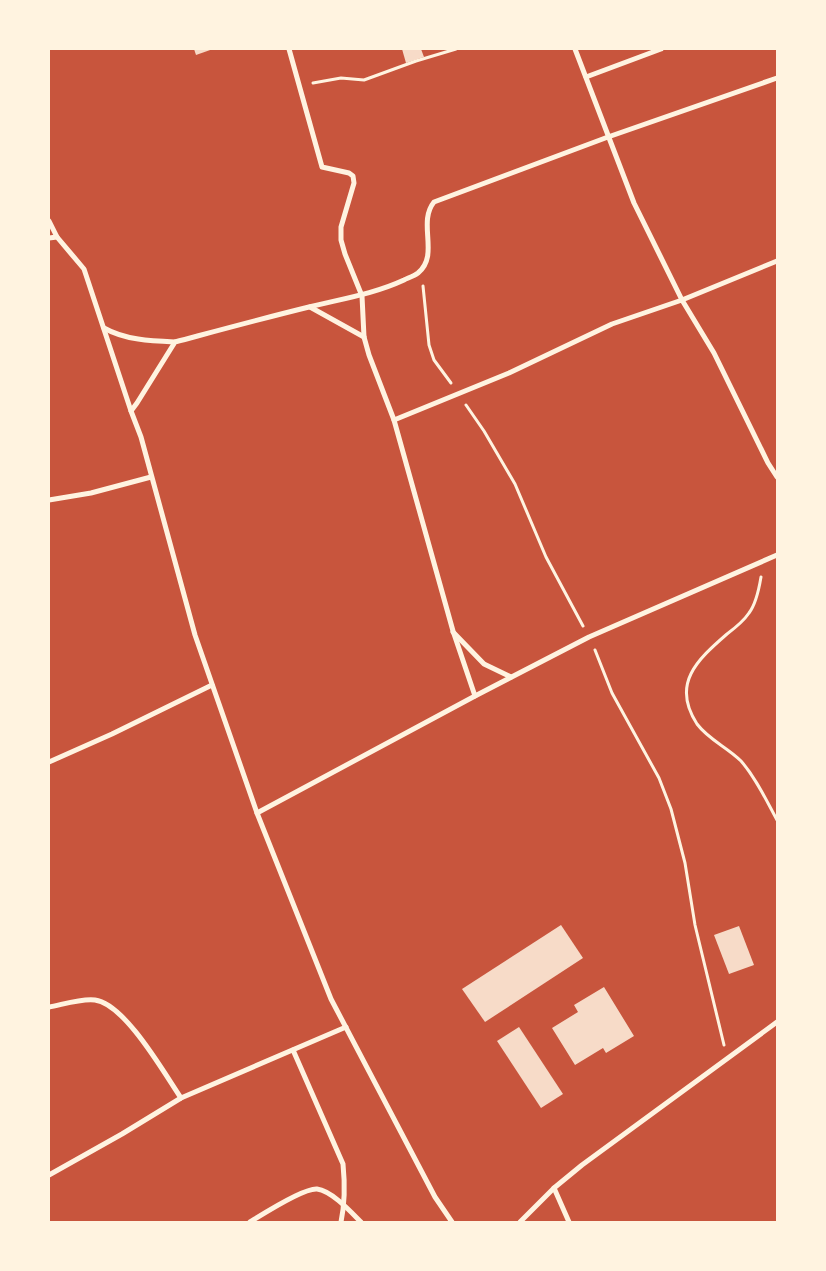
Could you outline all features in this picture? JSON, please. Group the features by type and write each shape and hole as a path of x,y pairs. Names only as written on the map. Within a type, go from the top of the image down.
{"street":[{"path":"289,49 322,166 349,173 353,176 354,183 342,227 342,240 352,274 362,296 364,337 380,387 394,420 452,632 475,696"},
{"path":"575,49 634,203 682,300 714,352 768,464 777,477"},
{"path":"586,77 661,49"},
{"path":"104,328 113,333 137,339 175,342 310,307 362,296 393,285 418,273 427,261 427,216 429,208 434,202 608,137 777,78"},
{"path":"49,221 56,237 84,270 130,411 141,437 195,635 257,813 322,979 435,1197 452,1222"},
{"path":"49,238 56,237"},
{"path":"394,420 509,373 612,324 682,300 777,261"},
{"path":"310,307 364,337"},
{"path":"130,411 175,342"},
{"path":"49,500 91,493 151,477"},
{"path":"257,813 475,696 590,637 777,555"},
{"path":"452,632 484,664 511,677"},
{"path":"49,762 112,734 212,685"},
{"path":"49,1007 95,1000 111,1006 130,1024 180,1098"},
{"path":"520,1222 554,1188 582,1164 777,1022"},
{"path":"49,1175 122,1134 180,1098 346,1027"},
{"path":"293,1050 343,1164 344,1206 341,1222"},
{"path":"554,1188 569,1222"},
{"path":"250,1222 306,1191 317,1189 344,1206 361,1222"}],"path":[{"path":"301,87 320,80 341,78 364,80 456,49"},
{"path":"418,273 424,293 429,345 434,360 484,431 515,484 546,557 590,637 612,693 659,778 671,809 685,863 695,925 727,1057"},
{"path":"765,560 750,612 742,622 710,650 696,667 687,681 685,692 688,706 697,723 708,737 732,754 751,774 777,820"}],"building":[{"path":"194,49 213,49 196,55"},
{"path":"402,49 421,49 424,57 406,63"},
{"path":"561,925 583,958 485,1022 462,989"},
{"path":"739,926 754,965 729,974 714,935"},
{"path":"604,987 634,1036 606,1053 603,1048 575,1065 552,1028 578,1012 574,1005"},
{"path":"519,1027 563,1094 541,1108 497,1041"}]}
